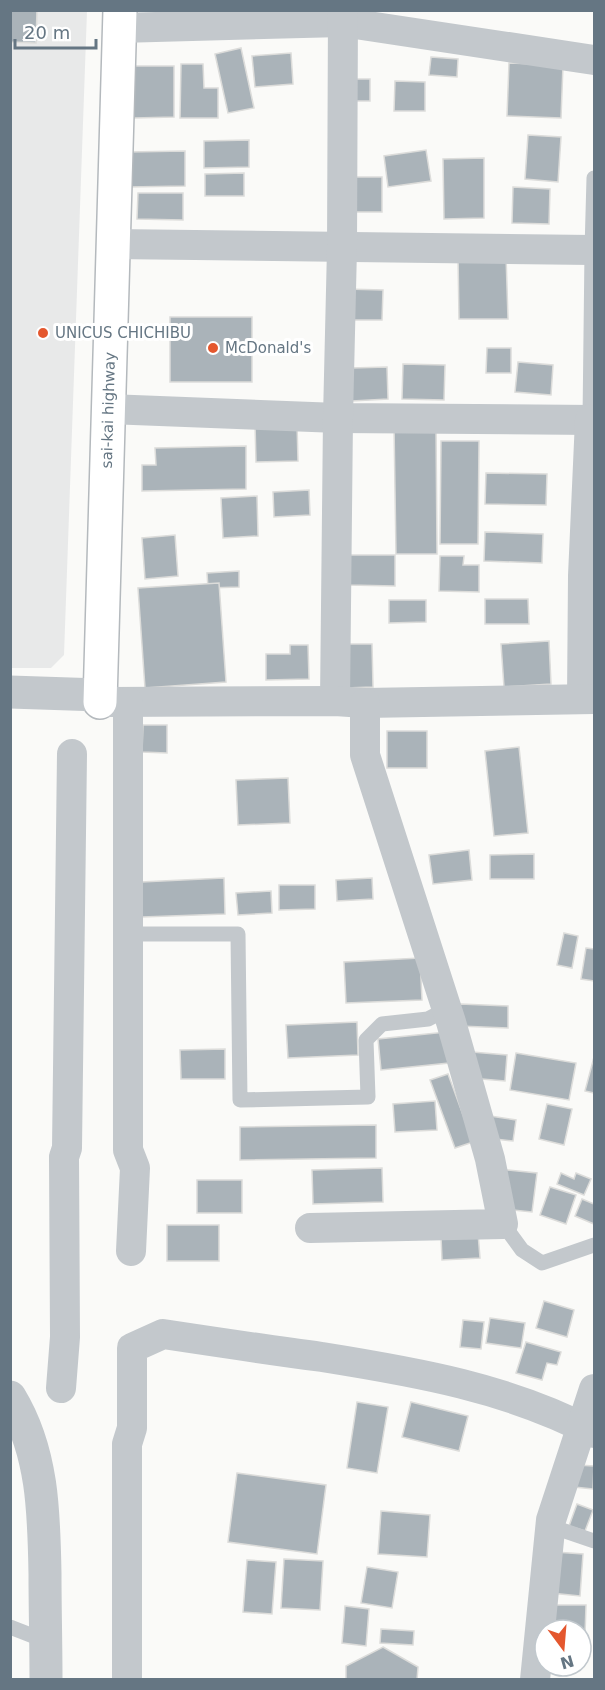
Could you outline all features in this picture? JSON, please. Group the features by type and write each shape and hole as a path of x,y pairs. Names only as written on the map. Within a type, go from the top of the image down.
{"highway":[{"name":"sai-kai highway","path":"110,700 108,409 119,19"}],"street":[{"path":"335,701 342,249 342,16"},
{"path":"119,19 342,16 594,60"},
{"path":"113,244 342,249 593,250"},
{"path":"10,692 110,700 335,701 365,704 588,699 583,576 592,420 338,418 108,409"},
{"path":"110,700 129,934 128,1150 135,1168 131,1251"},
{"path":"310,1228 503,1224 490,1159 447,1009 365,755 365,704"},
{"path":"61,1388 65,1337 64,1157 67,1148 72,754"},
{"path":"127,1680 127,1444 132,1428 132,1348 163,1334 410,1371 496,1392 589,1430"},
{"path":"534,1679 550,1526 589,1430 594,1389"},
{"path":"10,1397 32,1444 41,1485 44,1526 46,1680"}],"lane":[{"path":"592,420 594,178"},
{"path":"129,934 238,934 240,1100 368,1097 366,1040 382,1024 428,1019 447,1009"},
{"path":"503,1224 522,1250 542,1263 594,1245"},
{"path":"550,1526 594,1541"},
{"path":"10,1627 45,1641"}],"shaded area":[{"name":"UNICUS CHICHIBU","path":"11,11 87,11 64,655 51,668 11,668"}],"building":[{"path":"10,10 37,10 36,43 10,42"},
{"path":"241,48 254,108 228,113 215,54"},
{"path":"291,53 293,84 255,87 252,56"},
{"path":"431,57 458,59 457,77 429,75"},
{"path":"509,63 563,65 561,118 507,116"},
{"path":"181,64 203,64 204,88 218,88 218,118 180,118"},
{"path":"134,66 174,66 174,117 134,118"},
{"path":"348,79 370,79 370,101 347,101"},
{"path":"395,81 425,82 425,111 394,111"},
{"path":"528,135 561,137 558,182 525,179"},
{"path":"249,140 249,167 204,168 204,141"},
{"path":"426,150 431,181 388,187 384,156"},
{"path":"185,151 185,186 128,187 128,152"},
{"path":"484,158 484,218 444,219 443,159"},
{"path":"244,173 244,196 205,196 205,174"},
{"path":"349,177 382,177 382,212 349,212"},
{"path":"513,187 550,189 549,224 512,223"},
{"path":"138,193 183,193 183,220 137,219"},
{"path":"506,255 508,319 459,319 458,256"},
{"path":"345,289 383,290 382,320 344,320"},
{"path":"170,317 252,317 252,382 170,382"},
{"path":"487,348 511,348 511,373 486,373"},
{"path":"518,362 553,365 551,395 515,392"},
{"path":"403,364 445,365 444,400 402,399"},
{"path":"387,367 388,399 352,401 351,368"},
{"path":"297,423 298,461 256,462 255,424"},
{"path":"436,425 437,554 396,554 394,426"},
{"path":"441,441 479,441 478,544 440,544"},
{"path":"246,446 246,489 142,491 142,465 156,465 155,448"},
{"path":"486,473 547,474 546,505 485,504"},
{"path":"309,490 310,515 274,517 273,492"},
{"path":"257,496 258,536 223,538 221,498"},
{"path":"485,532 543,534 542,563 484,561"},
{"path":"175,535 178,576 145,579 142,538"},
{"path":"348,555 395,555 395,586 348,585"},
{"path":"440,556 464,556 463,565 479,565 479,592 439,591"},
{"path":"239,571 239,587 208,588 207,573"},
{"path":"219,583 226,682 145,688 138,588"},
{"path":"485,599 528,599 529,624 485,624"},
{"path":"389,600 426,600 426,622 389,623"},
{"path":"549,641 551,684 504,687 501,644"},
{"path":"344,644 372,644 373,687 345,688"},
{"path":"290,645 308,645 309,679 266,680 266,654 290,654"},
{"path":"143,725 167,725 167,753 142,752"},
{"path":"387,731 427,731 427,768 387,768"},
{"path":"519,747 528,833 494,836 485,751"},
{"path":"288,778 290,823 238,825 236,780"},
{"path":"469,850 472,880 433,884 429,855"},
{"path":"534,854 534,879 490,879 490,855"},
{"path":"224,878 225,914 142,917 141,882"},
{"path":"372,878 373,899 337,901 336,880"},
{"path":"279,885 315,885 315,909 279,910"},
{"path":"271,891 272,913 238,915 236,893"},
{"path":"564,933 578,936 572,968 557,965"},
{"path":"586,948 594,949 594,981 581,979"},
{"path":"420,958 422,1000 346,1003 344,962"},
{"path":"460,1004 508,1006 508,1028 459,1026"},
{"path":"357,1022 358,1055 288,1058 286,1025"},
{"path":"446,1032 449,1063 381,1070 378,1039"},
{"path":"225,1049 225,1079 181,1079 180,1050"},
{"path":"472,1052 507,1055 505,1081 470,1078"},
{"path":"516,1053 576,1063 569,1100 510,1090"},
{"path":"594,1057 594,1093 585,1091"},
{"path":"448,1074 473,1142 455,1148 430,1080"},
{"path":"435,1101 437,1130 395,1132 393,1104"},
{"path":"547,1104 572,1109 564,1145 539,1139"},
{"path":"490,1116 516,1120 513,1141 487,1138"},
{"path":"376,1125 376,1158 240,1160 240,1127"},
{"path":"382,1168 383,1202 313,1204 312,1170"},
{"path":"498,1169 537,1173 532,1212 504,1209"},
{"path":"561,1173 574,1179 576,1173 591,1179 584,1195 557,1184"},
{"path":"197,1180 242,1180 242,1213 197,1213"},
{"path":"550,1187 576,1195 566,1224 540,1215"},
{"path":"582,1199 594,1204 594,1224 575,1216"},
{"path":"167,1225 219,1225 219,1261 167,1261"},
{"path":"478,1233 480,1258 442,1260 441,1236"},
{"path":"544,1301 574,1310 567,1337 536,1328"},
{"path":"490,1318 525,1323 521,1348 486,1343"},
{"path":"463,1320 484,1322 481,1349 460,1347"},
{"path":"526,1342 561,1352 557,1365 547,1363 542,1380 516,1373"},
{"path":"357,1402 388,1407 377,1473 347,1468"},
{"path":"411,1402 468,1416 459,1451 402,1437"},
{"path":"576,1465 594,1466 593,1489 574,1487"},
{"path":"237,1473 326,1485 317,1554 228,1542"},
{"path":"577,1504 593,1510 585,1531 569,1526"},
{"path":"381,1511 430,1515 427,1557 378,1554"},
{"path":"555,1552 583,1554 580,1596 551,1593"},
{"path":"284,1559 323,1561 320,1610 281,1608"},
{"path":"247,1560 276,1562 272,1614 243,1612"},
{"path":"367,1567 398,1572 392,1608 361,1603"},
{"path":"551,1605 586,1605 586,1618 551,1618"},
{"path":"345,1606 369,1609 366,1646 342,1643"},
{"path":"381,1629 414,1631 413,1645 380,1643"},
{"path":"383,1647 418,1667 417,1680 346,1680 346,1666"}],"place":[{"name":"UNICUS CHICHIBU","path":"43,333"},
{"name":"McDonald's","path":"213,348"}]}
